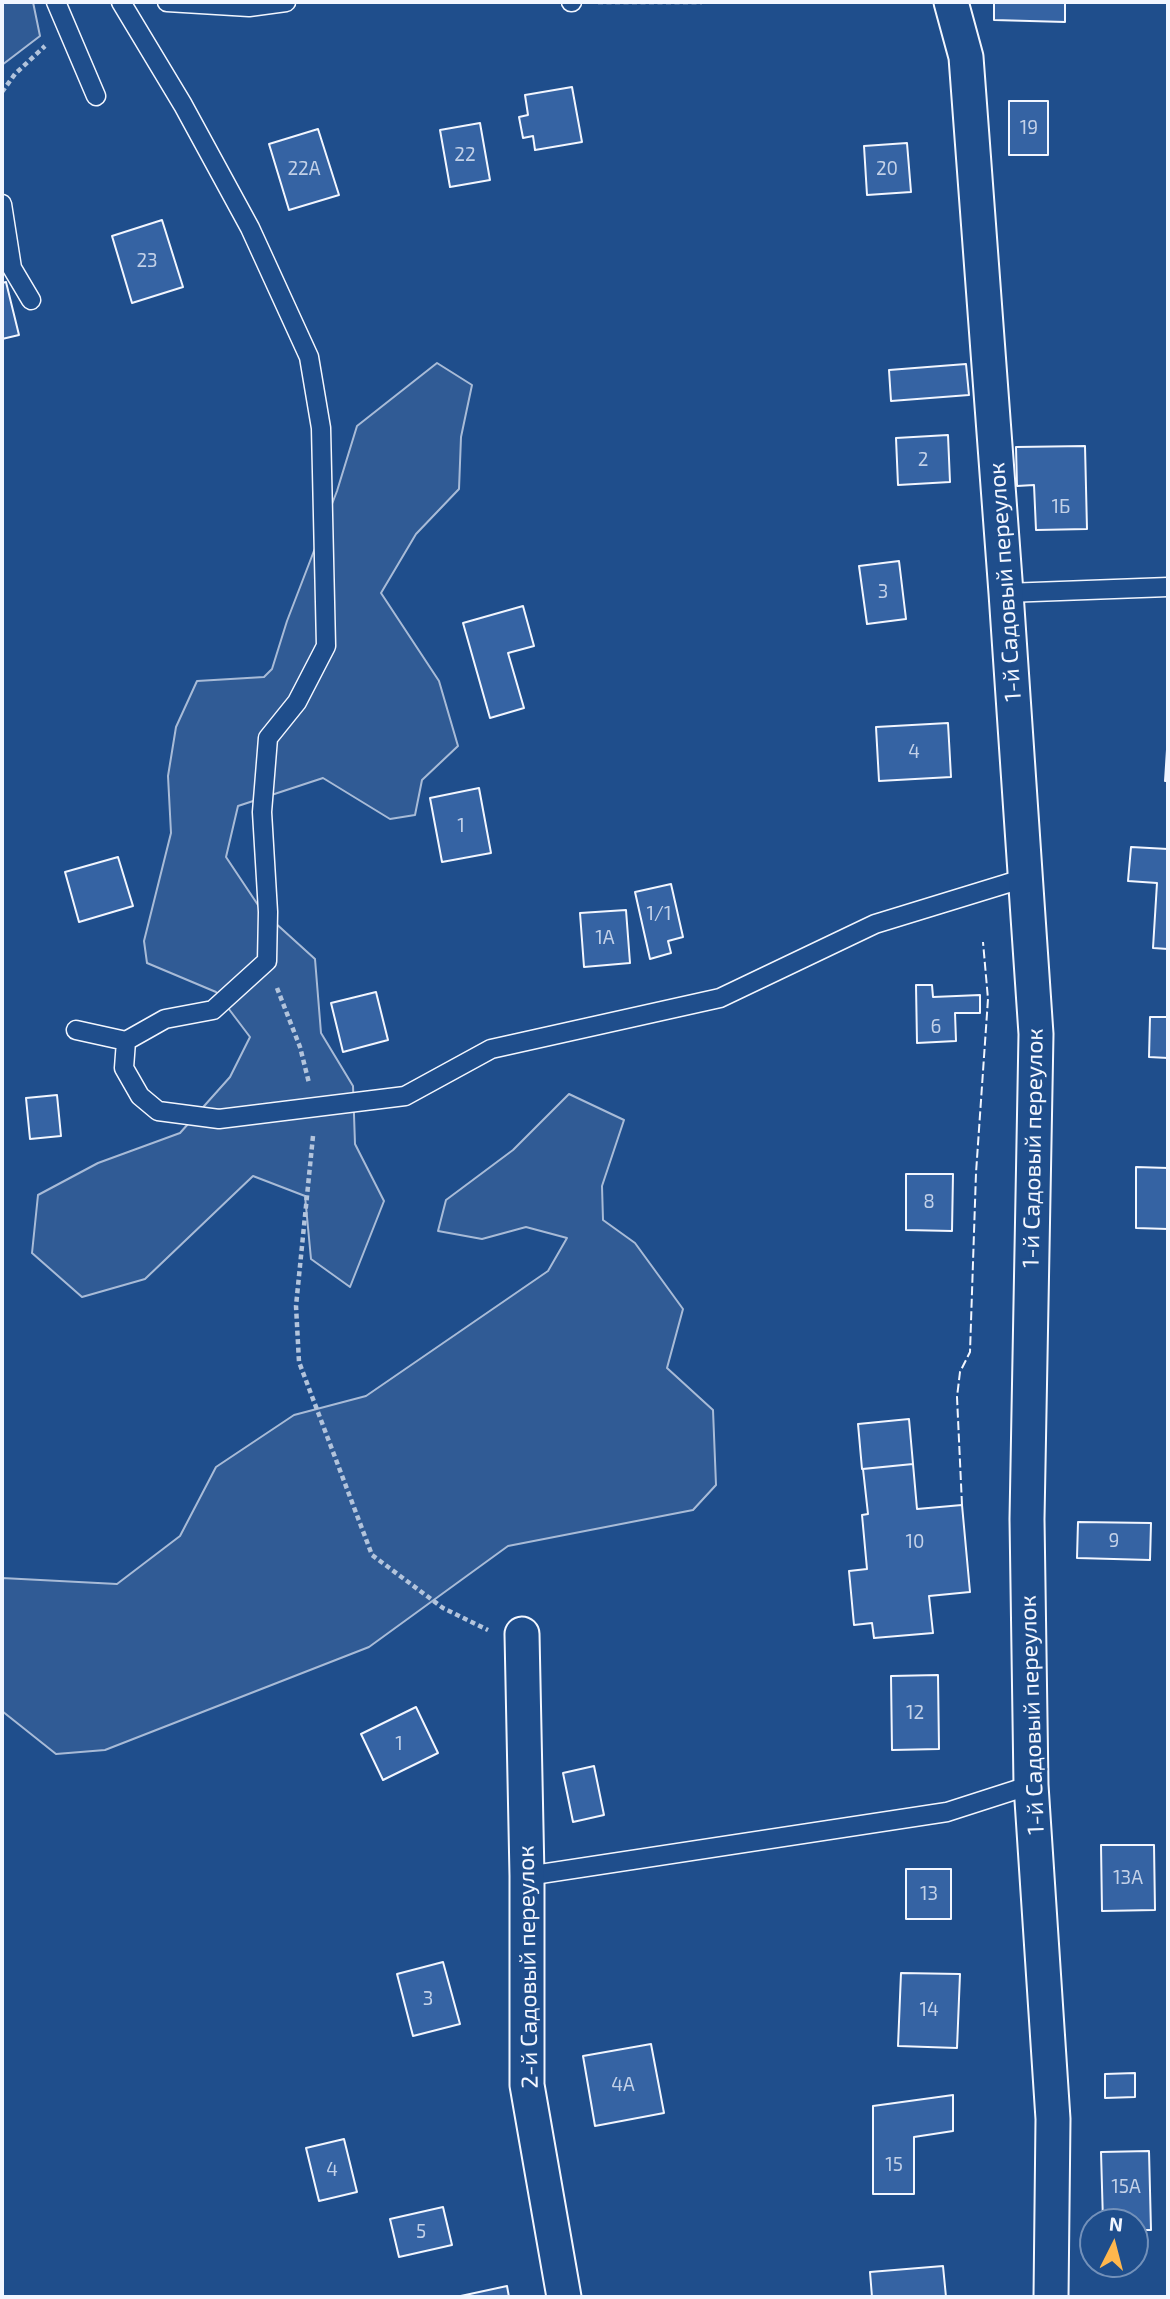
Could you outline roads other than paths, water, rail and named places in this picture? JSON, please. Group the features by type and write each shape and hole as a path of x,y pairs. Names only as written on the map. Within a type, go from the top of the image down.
{"street":[{"name":"1-й Садовый переулок","path":"951,2 966,57 1036,1034 1027,1519 1031,1784 1053,2119 1051,2297"},
{"name":"2-й Садовый переулок","path":"522,1639 527,1875 527,2085 564,2297"}],"lane":[{"path":"55,2 96,96"},
{"path":"76,1030 127,1041 165,1019 213,1010 267,961 268,912 262,813 268,738 297,702 327,646 321,428 309,357 250,228 183,105 121,2"},
{"path":"167,2 249,7 286,2"},
{"path":"2,204 12,268 31,300"},
{"path":"1006,593 1168,587"},
{"path":"127,1041 124,1068 140,1096 158,1111 219,1119 405,1096 491,1049 720,998 875,924 1025,878"},
{"path":"527,1875 947,1812 1031,1784"}]}
